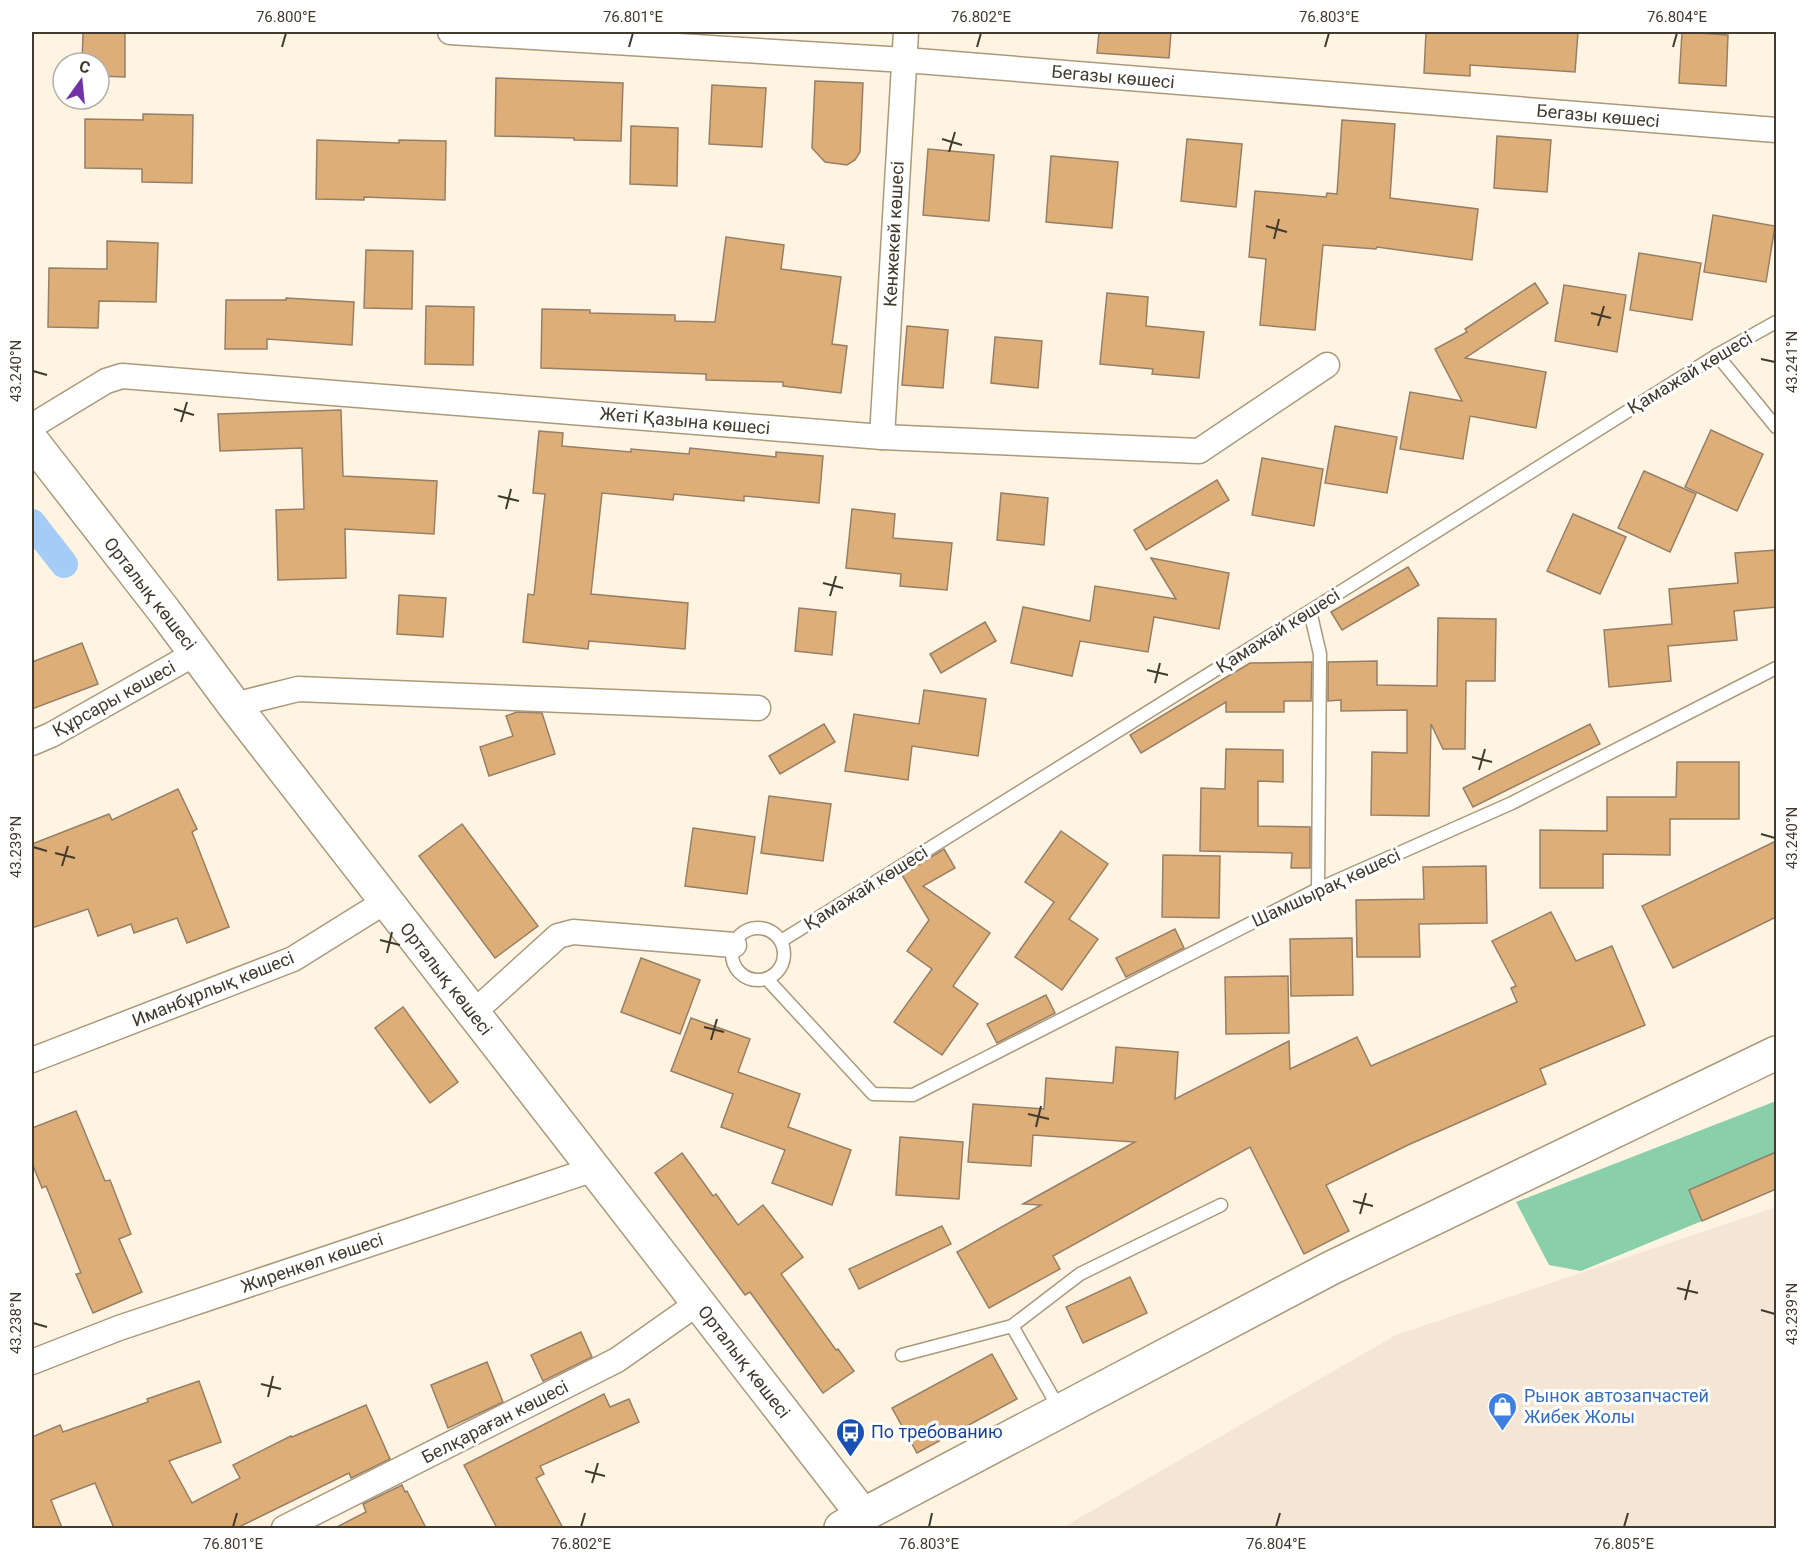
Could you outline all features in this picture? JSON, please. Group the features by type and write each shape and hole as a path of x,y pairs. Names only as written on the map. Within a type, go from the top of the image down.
{"main road":[{"name":"Орталық көшесі","path":"32,441 698,1303 852,1522"},
{"path":"852,1522 1331,1268 1776,1053"}],"street":[{"name":"Бегазы көшесі","path":"450,32 905,60 1776,130"},
{"name":"Кенжекей көшесі","path":"882,437 906,32"},
{"name":"Жеті Қазына көшесі","path":"32,426 106,381 122,376 882,437 1199,451 1327,365"},
{"name":"Құрсары көшесі","path":"32,743 51,735 196,653"},
{"path":"234,705 298,689 758,708"},
{"name":"Иманбұрлық көшесі","path":"32,1060 293,959 386,901"},
{"path":"473,1014 558,936 573,932 734,945"},
{"name":"Жиренкөл көшесі","path":"32,1362 119,1328 594,1169"},
{"name":"Белқараған көшесі","path":"284,1528 618,1360 698,1303"}],"lane":[{"name":"Қамажай көшесі","path":"781,941 1717,355 1776,322"},
{"path":"1717,355 1776,427"},
{"path":"1310,611 1320,654 1318,889"},
{"name":"Шамшырақ көшесі","path":"767,979 873,1094 913,1095 1318,889 1512,803 1776,668"},
{"path":"756,928 770,931 781,941 784,951 782,966 767,979 749,979 740,972 732,956 734,945 743,934 756,928"},
{"path":"902,1355 1012,1326 1080,1274 1221,1205"},
{"path":"1012,1326 1061,1411"}],"shaded area":[{"name":"Рынок автозапчастей Жибек Жолы","path":"1776,1207 1776,1528 1062,1528 1396,1335"}],"green space":[{"path":"1776,1101 1776,1154 1689,1190 1702,1221 1581,1271 1549,1265 1516,1202"}],"building":[{"path":"83,32 125,32 125,77 111,76 111,51 82,51"},
{"path":"1099,32 1171,32 1169,58 1097,53"},
{"path":"1426,32 1578,32 1575,72 1470,65 1470,76 1424,73"},
{"path":"1682,32 1728,35 1726,86 1679,83"},
{"path":"496,78 623,83 621,141 495,136"},
{"path":"815,81 863,83 860,152 855,160 847,165 825,162 812,148"},
{"path":"712,85 766,88 762,147 709,144"},
{"path":"143,114 193,115 192,183 142,182 142,169 85,168 85,119 143,120"},
{"path":"1342,120 1395,124 1390,198 1478,209 1472,260 1377,247 1376,249 1323,245 1315,330 1260,325 1266,259 1249,257 1255,191 1326,197 1327,193 1337,194"},
{"path":"631,126 678,128 677,186 630,184"},
{"path":"1497,136 1551,140 1547,192 1494,188"},
{"path":"1187,139 1242,144 1236,207 1181,201"},
{"path":"317,140 399,143 399,140 446,141 445,200 364,197 364,200 316,199"},
{"path":"928,149 994,155 989,221 923,215"},
{"path":"1051,156 1118,162 1112,228 1046,222"},
{"path":"1713,215 1775,226 1766,282 1704,272"},
{"path":"726,237 784,245 781,269 841,277 832,344 847,346 841,393 783,386 783,382 706,380 706,374 541,368 542,309 590,310 590,313 675,315 675,321 715,322"},
{"path":"107,241 158,243 156,302 99,301 98,328 48,327 49,268 107,269"},
{"path":"366,250 413,251 412,309 364,308"},
{"path":"1639,253 1701,263 1692,320 1630,310"},
{"path":"1535,283 1548,303 1465,358 1546,372 1536,428 1470,416 1463,459 1400,449 1410,392 1462,401 1435,349 1467,332 1465,329"},
{"path":"1564,285 1626,295 1617,352 1555,341"},
{"path":"1107,293 1148,297 1146,326 1204,332 1199,378 1152,374 1153,369 1100,364"},
{"path":"286,298 354,302 352,345 267,339 267,349 225,349 226,300 286,300"},
{"path":"426,306 474,307 473,365 425,364"},
{"path":"907,326 948,330 943,388 902,385"},
{"path":"995,337 1042,341 1038,388 991,383"},
{"path":"341,410 343,476 437,481 434,534 345,529 346,578 278,580 276,510 304,509 302,448 220,451 218,414"},
{"path":"1335,426 1397,437 1387,493 1325,483"},
{"path":"1711,430 1763,454 1737,511 1685,487"},
{"path":"539,431 563,433 562,446 631,452 631,449 689,454 690,448 776,457 776,452 823,456 819,503 744,496 744,501 674,494 673,500 602,493 591,594 688,603 685,649 589,641 588,649 523,642 528,594 534,595 545,494 533,493"},
{"path":"1262,458 1323,469 1314,526 1252,515"},
{"path":"1644,471 1696,494 1670,552 1618,528"},
{"path":"1217,480 1229,500 1146,550 1134,530"},
{"path":"1001,493 1048,498 1044,545 997,540"},
{"path":"852,509 895,514 893,538 952,543 947,590 900,586 901,574 846,568"},
{"path":"1573,514 1626,537 1600,594 1547,571"},
{"path":"1776,550 1776,607 1734,611 1737,640 1668,646 1671,681 1609,687 1604,630 1672,624 1669,589 1738,583 1735,553"},
{"path":"1151,558 1229,573 1219,629 1154,617 1148,652 1080,641 1072,676 1011,663 1023,607 1090,621 1095,586 1176,599"},
{"path":"1408,567 1419,585 1342,630 1331,612"},
{"path":"399,595 446,598 443,637 397,634"},
{"path":"799,608 836,612 832,655 795,651"},
{"path":"1438,618 1496,619 1495,681 1466,681 1465,749 1443,749 1431,724 1429,816 1371,815 1372,752 1407,753 1407,710 1341,711 1341,700 1328,701 1328,662 1377,661 1377,685 1437,686"},
{"path":"985,622 996,641 941,673 930,654"},
{"path":"82,643 98,684 32,709 32,662"},
{"path":"1312,662 1311,701 1284,701 1284,712 1226,712 1226,702 1141,753 1130,735 1250,663"},
{"path":"924,690 986,699 978,756 912,746 908,780 845,771 854,714 919,724"},
{"path":"517,712 542,713 555,754 489,776 480,747 513,736 506,716"},
{"path":"824,724 835,742 780,774 769,756"},
{"path":"1590,724 1600,744 1473,807 1463,788"},
{"path":"1226,749 1283,750 1283,782 1258,781 1258,826 1310,827 1310,868 1291,868 1292,853 1200,851 1201,788 1225,789"},
{"path":"1677,762 1739,762 1739,819 1670,819 1670,855 1603,854 1603,888 1540,888 1540,830 1607,831 1607,797 1676,797"},
{"path":"178,789 197,829 192,832 229,927 187,943 177,918 134,933 131,924 98,936 88,909 32,928 32,844 109,814 112,820"},
{"path":"769,796 831,804 823,861 761,853"},
{"path":"462,824 538,926 495,958 419,856"},
{"path":"693,828 755,837 747,894 685,886"},
{"path":"1061,831 1108,864 1069,919 1098,939 1062,990 1015,957 1054,902 1025,882"},
{"path":"1776,841 1776,917 1673,968 1642,906"},
{"path":"944,849 955,868 923,886 990,933 953,986 978,1004 942,1055 894,1022 932,969 907,951 929,920 902,875"},
{"path":"1163,855 1220,856 1219,918 1162,917"},
{"path":"1486,866 1487,923 1419,924 1420,957 1357,957 1356,900 1424,899 1423,867"},
{"path":"1551,912 1576,961 1612,946 1645,1025 1540,1069 1546,1084 1408,1145 1326,1185 1349,1231 1304,1254 1250,1147 1053,1256 1060,1269 989,1308 957,1252 1041,1205 1023,1204 1135,1142 1033,1135 1031,1166 968,1162 973,1104 1044,1109 1046,1078 1113,1083 1116,1047 1178,1052 1175,1099 1289,1041 1290,1069 1357,1037 1371,1066 1517,1002 1511,988 1516,986 1492,941"},
{"path":"1175,929 1184,948 1126,977 1116,958"},
{"path":"1352,938 1353,995 1291,996 1290,939"},
{"path":"641,958 700,980 680,1034 621,1012"},
{"path":"1288,976 1289,1033 1226,1034 1225,977"},
{"path":"1046,995 1055,1013 997,1043 987,1024"},
{"path":"403,1007 458,1082 430,1103 375,1028"},
{"path":"691,1018 750,1039 738,1072 800,1094 788,1127 851,1150 832,1205 772,1183 785,1150 721,1127 733,1094 671,1071"},
{"path":"76,1111 105,1181 110,1180 131,1234 119,1239 142,1292 93,1313 76,1274 81,1273 46,1186 42,1188 32,1163 32,1128"},
{"path":"900,1137 963,1142 959,1199 896,1195"},
{"path":"1776,1152 1776,1189 1702,1221 1689,1190"},
{"path":"682,1153 713,1196 716,1194 738,1225 763,1205 803,1257 781,1274 854,1371 823,1393 750,1292 745,1295 655,1173"},
{"path":"942,1226 951,1244 859,1289 849,1269"},
{"path":"1130,1277 1147,1313 1083,1343 1066,1307"},
{"path":"581,1332 592,1357 543,1381 531,1355"},
{"path":"992,1354 1017,1399 917,1453 892,1408"},
{"path":"487,1362 503,1402 448,1428 431,1385"},
{"path":"199,1381 221,1442 169,1461 192,1503 240,1478 233,1465 291,1436 366,1405 390,1459 351,1478 349,1473 237,1528 114,1528 95,1483 51,1500 62,1528 32,1528 32,1437 60,1425 63,1432"},
{"path":"604,1394 610,1407 629,1399 639,1422 540,1466 544,1474 536,1478 563,1528 497,1528 464,1465"},
{"path":"402,1485 426,1528 335,1528 366,1512 363,1504"}],"waterway":[{"path":"32,523 64,564"}],"place":[{"name":"Рынок автозапчастей Жибек Жолы","path":"1503,1432"},
{"name":"По требованию","path":"850,1458"}]}
